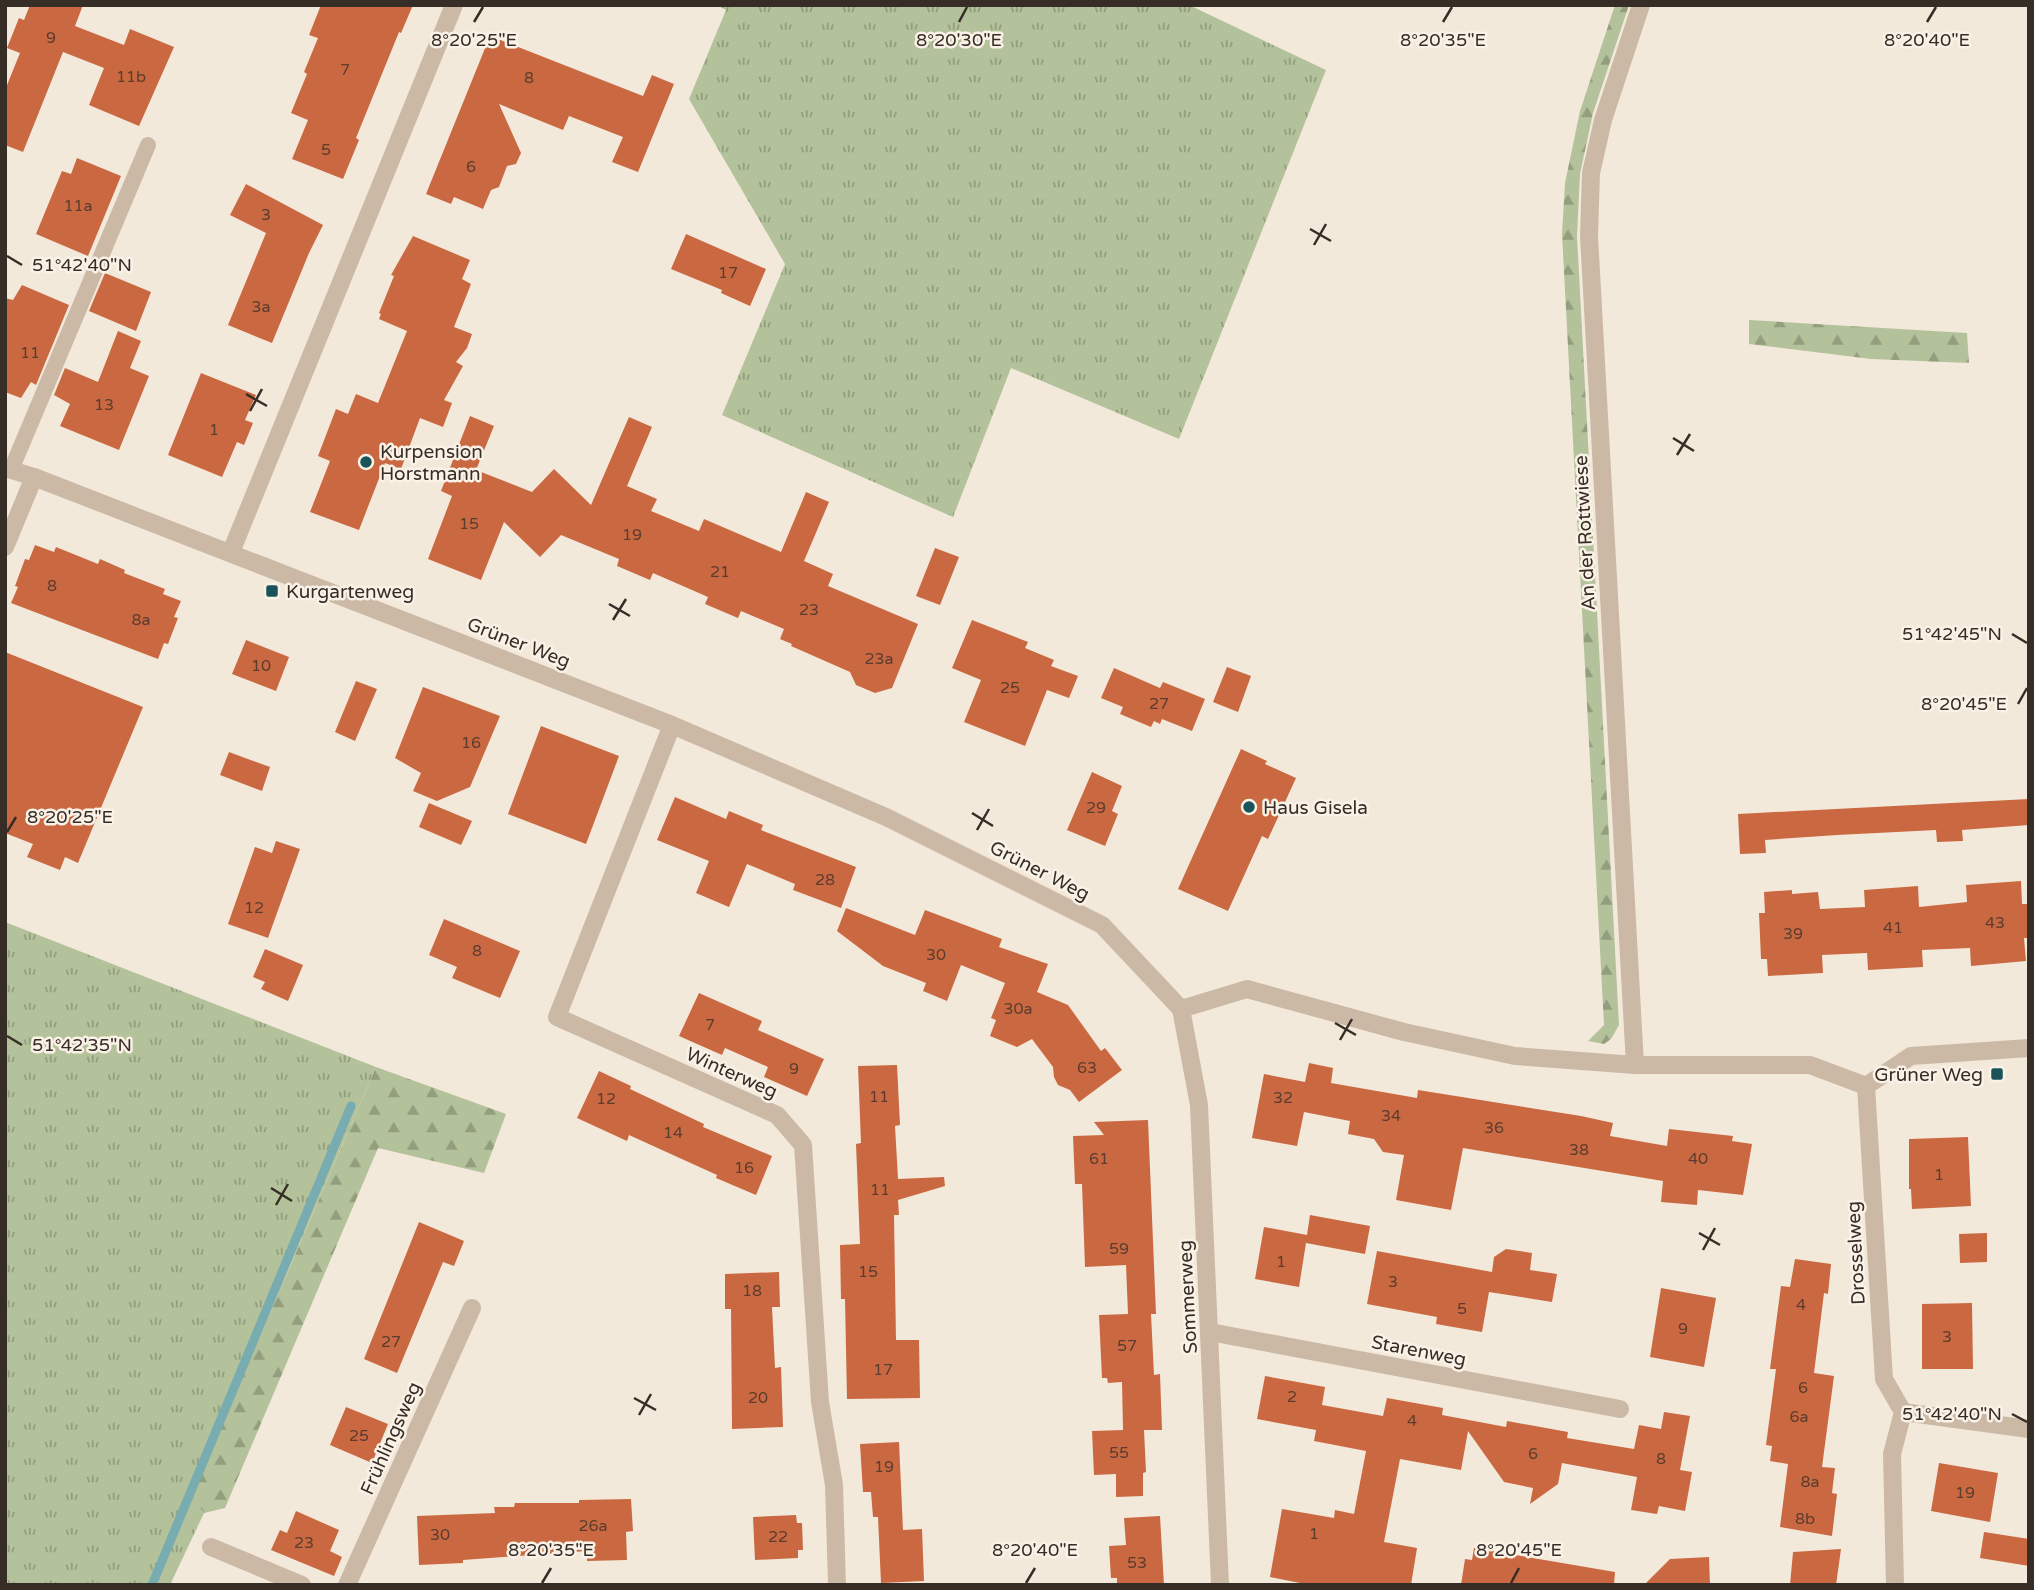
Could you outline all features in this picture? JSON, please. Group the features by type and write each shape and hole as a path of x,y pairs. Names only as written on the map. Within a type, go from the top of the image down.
{"street":[{"path":"231,552 454,5"},
{"name":"An der Rottwiese","path":"1635,1065 1589,236 1591,173 1602,120 1641,5"},
{"name":"Grüner Weg","path":"8,469 231,552 672,724 886,817 1102,925 1181,1009"},
{"path":"5,547 34,477"},
{"name":"Winterweg","path":"672,724 557,1017 777,1115 803,1145 820,1402 834,1485 837,1585"},
{"path":"1181,1009 1247,989 1404,1032 1515,1056 1635,1065 1810,1065 1866,1086 1911,1056 2029,1048"},
{"name":"Sommerweg","path":"1181,1009 1199,1105 1220,1585"},
{"name":"Drosselweg","path":"1866,1086 1884,1378 1903,1412"},
{"name":"Frühlingsweg","path":"347,1585 472,1308"},
{"name":"Starenweg","path":"1210,1332 1620,1409"},
{"path":"1895,1585 1892,1454 1903,1412 2029,1429"},
{"path":"211,1547 302,1585"}],"lane":[{"path":"8,469 148,145"}],"green space":[{"path":"717,5 1189,5 1326,70 1179,439 1011,368 953,517 722,415 785,264 689,99 726,10"},
{"path":"1615,5 1629,5 1593,113 1580,174 1577,236 1619,1025 1611,1039 1604,1044 1588,1041 1604,1025 1562,234 1565,183 1580,111"},
{"path":"1749,320 1967,333 1969,363 1871,359 1749,344"},
{"path":"5,922 376,1067 191,1495 204,1513 170,1585 5,1585"},
{"path":"376,1067 506,1114 484,1173 378,1148 225,1508 204,1513 191,1496"}],"building":[{"path":"30,5 83,5 75,26 124,45 130,29 174,47 139,126 89,105 104,68 63,52 23,152 5,145 5,90 20,53 7,48 19,18 24,20"},
{"path":"321,5 413,5 401,33 399,32 356,138 359,140 343,179 292,159 308,120 291,113 318,38 309,35"},
{"path":"490,36 643,96 652,75 674,84 638,172 612,162 623,137 569,116 563,130 499,104 521,153 516,164 507,166 499,187 491,190 483,209 454,197 451,204 426,194"},
{"path":"77,158 121,176 88,256 36,234 62,171 71,174"},
{"path":"246,184 323,225 272,343 228,325 266,233 230,215"},
{"path":"686,234 766,269 750,306 721,293 722,290 671,269"},
{"path":"413,236 470,260 462,279 471,284 454,327 472,334 467,348 456,362 463,366 444,400 452,403 443,427 420,418 401,469 385,463 359,530 310,512 330,461 318,456 336,409 348,414 356,394 378,403 407,331 379,319 379,313 394,276 391,275"},
{"path":"105,273 151,292 136,331 89,311"},
{"path":"22,285 69,305 36,385 31,382 21,398 5,392 5,298 13,300"},
{"path":"118,331 141,341 130,368 149,376 119,450 60,426 70,404 54,395 65,368 98,382"},
{"path":"201,373 256,395 245,420 253,423 244,445 237,442 222,477 168,455"},
{"path":"470,416 494,426 476,470 532,492 554,469 591,505 629,417 652,427 627,486 657,499 651,511 699,531 704,519 781,552 806,492 829,502 804,561 833,574 828,586 918,624 892,688 875,693 856,685 850,672 780,639 784,629 741,611 738,618 705,604 708,597 653,573 650,580 617,566 619,559 561,535 540,557 504,522 481,580 428,559 452,496 441,491"},
{"path":"35,545 54,552 56,547 98,564 100,559 125,570 124,573 165,589 163,594 181,601 168,644 164,643 158,659 11,603 25,559 29,560"},
{"path":"935,548 959,557 940,605 916,596"},
{"path":"972,620 1028,642 1025,648 1054,660 1051,666 1078,676 1069,698 1047,690 1025,746 964,722 981,680 952,668"},
{"path":"246,640 289,657 276,691 232,674"},
{"path":"5,652 143,707 78,863 65,857 60,870 27,857 33,844 5,833"},
{"path":"1227,667 1251,676 1238,712 1213,702"},
{"path":"1114,668 1160,688 1163,682 1205,699 1192,731 1162,719 1160,724 1154,721 1151,727 1120,714 1123,707 1101,698"},
{"path":"356,681 377,689 355,741 335,732"},
{"path":"423,687 500,716 470,787 437,801 413,791 421,773 395,758"},
{"path":"541,726 619,756 586,844 508,814"},
{"name":"Haus Gisela","path":"1241,749 1296,778 1268,839 1262,836 1228,911 1178,889"},
{"path":"229,752 270,767 262,791 220,775"},
{"path":"1092,772 1122,786 1112,811 1118,814 1105,846 1067,830"},
{"path":"675,797 726,819 729,811 763,825 761,830 856,867 841,908 793,890 795,884 747,864 729,907 696,893 709,861 657,840"},
{"path":"2029,799 2029,825 1962,830 1963,841 1937,842 1936,830 1837,835 1765,840 1766,853 1740,854 1738,814"},
{"path":"429,803 472,821 461,845 419,827"},
{"path":"276,841 300,849 268,938 228,924 255,847 272,853"},
{"path":"2021,881 2022,904 2029,904 2029,938 2024,938 2026,961 1971,966 1970,948 1922,950 1923,967 1868,970 1867,953 1822,955 1823,973 1768,976 1767,959 1761,959 1759,913 1765,913 1764,892 1818,892 1820,909 1865,907 1864,890 1918,886 1919,907 1967,902 1966,885"},
{"path":"846,908 915,935 925,910 1002,939 999,947 1048,964 1037,992 1068,1005 1101,1051 1105,1048 1122,1070 1079,1102 1070,1090 1058,1085 1053,1067 1032,1039 1017,1047 990,1036 996,1020 991,1018 1005,983 961,965 947,1001 923,991 926,983 883,966 837,931"},
{"path":"444,919 520,951 500,998 452,978 457,967 429,955"},
{"path":"265,949 303,965 288,1001 261,989 265,982 253,977"},
{"path":"699,993 762,1021 758,1030 824,1059 807,1096 764,1077 768,1067 725,1048 722,1055 679,1036"},
{"path":"1309,1063 1333,1068 1331,1083 1417,1098 1418,1090 1581,1116 1613,1123 1610,1136 1667,1146 1669,1129 1733,1136 1732,1141 1752,1144 1743,1195 1698,1190 1697,1205 1661,1202 1663,1181 1463,1148 1451,1210 1396,1200 1404,1155 1383,1152 1374,1139 1348,1134 1350,1121 1304,1112 1297,1146 1252,1138 1264,1074 1305,1082"},
{"path":"897,1065 900,1125 895,1126 898,1179 944,1177 945,1186 898,1200 899,1215 894,1215 896,1340 919,1340 920,1398 847,1399 845,1299 841,1299 840,1245 860,1244 856,1144 861,1143 858,1066"},
{"path":"599,1071 631,1086 630,1089 704,1124 703,1127 772,1156 756,1195 629,1135 627,1141 577,1118"},
{"path":"1148,1120 1156,1314 1151,1314 1154,1375 1160,1374 1162,1430 1144,1430 1146,1472 1143,1473 1143,1496 1116,1497 1116,1474 1094,1475 1092,1431 1123,1430 1122,1382 1108,1383 1107,1378 1102,1378 1099,1315 1128,1314 1126,1265 1085,1267 1082,1184 1075,1184 1073,1136 1104,1135 1094,1122"},
{"path":"1968,1137 1971,1206 1912,1209 1909,1189 1909,1139"},
{"path":"1310,1215 1370,1226 1365,1254 1306,1243 1299,1287 1255,1279 1264,1227 1307,1235"},
{"path":"419,1222 464,1241 454,1266 443,1262 397,1373 364,1359"},
{"path":"1987,1233 1987,1262 1960,1263 1959,1234"},
{"path":"1506,1249 1532,1253 1530,1270 1557,1274 1552,1302 1489,1292 1482,1332 1436,1324 1437,1317 1367,1304 1377,1251 1492,1272 1494,1257"},
{"path":"1795,1259 1831,1264 1828,1294 1824,1293 1814,1373 1834,1376 1822,1467 1835,1468 1832,1493 1837,1494 1832,1536 1780,1527 1788,1464 1770,1461 1772,1446 1766,1445 1776,1369 1770,1369 1781,1286 1790,1287"},
{"path":"779,1272 780,1307 772,1307 775,1368 781,1367 783,1427 732,1429 731,1309 725,1309 725,1274"},
{"path":"1661,1288 1716,1298 1704,1367 1650,1357"},
{"path":"1972,1303 1973,1369 1922,1369 1922,1304"},
{"path":"1265,1376 1325,1387 1322,1405 1383,1416 1387,1398 1443,1408 1442,1415 1506,1427 1507,1421 1568,1432 1567,1438 1634,1449 1639,1425 1661,1429 1664,1412 1690,1416 1680,1470 1692,1472 1685,1511 1659,1506 1657,1514 1631,1510 1637,1477 1562,1463 1558,1484 1530,1504 1533,1488 1504,1482 1468,1431 1461,1470 1400,1459 1384,1542 1417,1548 1411,1585 1310,1585 1270,1577 1282,1509 1334,1518 1335,1510 1354,1514 1366,1451 1314,1441 1316,1430 1257,1419"},
{"path":"346,1407 388,1424 372,1463 330,1445"},
{"path":"899,1442 903,1530 922,1529 924,1581 881,1583 878,1517 873,1517 871,1492 863,1492 860,1444"},
{"path":"1939,1463 1998,1473 1990,1522 1931,1511"},
{"path":"631,1499 633,1531 626,1532 627,1560 587,1561 587,1551 419,1565 417,1516 495,1513 494,1507 514,1507 515,1503 579,1503 579,1500"},
{"path":"296,1511 339,1530 330,1551 342,1557 334,1576 271,1550 280,1530 287,1533"},
{"path":"796,1515 797,1523 802,1523 803,1550 798,1550 798,1558 755,1560 753,1517"},
{"path":"1160,1516 1164,1585 1117,1585 1117,1578 1111,1578 1109,1546 1126,1545 1124,1518"},
{"path":"1984,1532 2029,1539 2029,1566 1980,1558"},
{"path":"1474,1548 1615,1572 1614,1585 1461,1585 1465,1559 1472,1560"},
{"path":"1841,1549 1836,1585 1790,1585 1793,1552"},
{"path":"1709,1557 1710,1585 1644,1585 1670,1559"}],"waterway":[{"path":"152,1585 351,1106"}],"place":[{"name":"Kurpension Horstmann","path":"366,462"},
{"name":"Kurgartenweg","path":"272,591"},
{"name":"Haus Gisela","path":"1249,807"},
{"name":"Grüner Weg","path":"1997,1074"}]}
